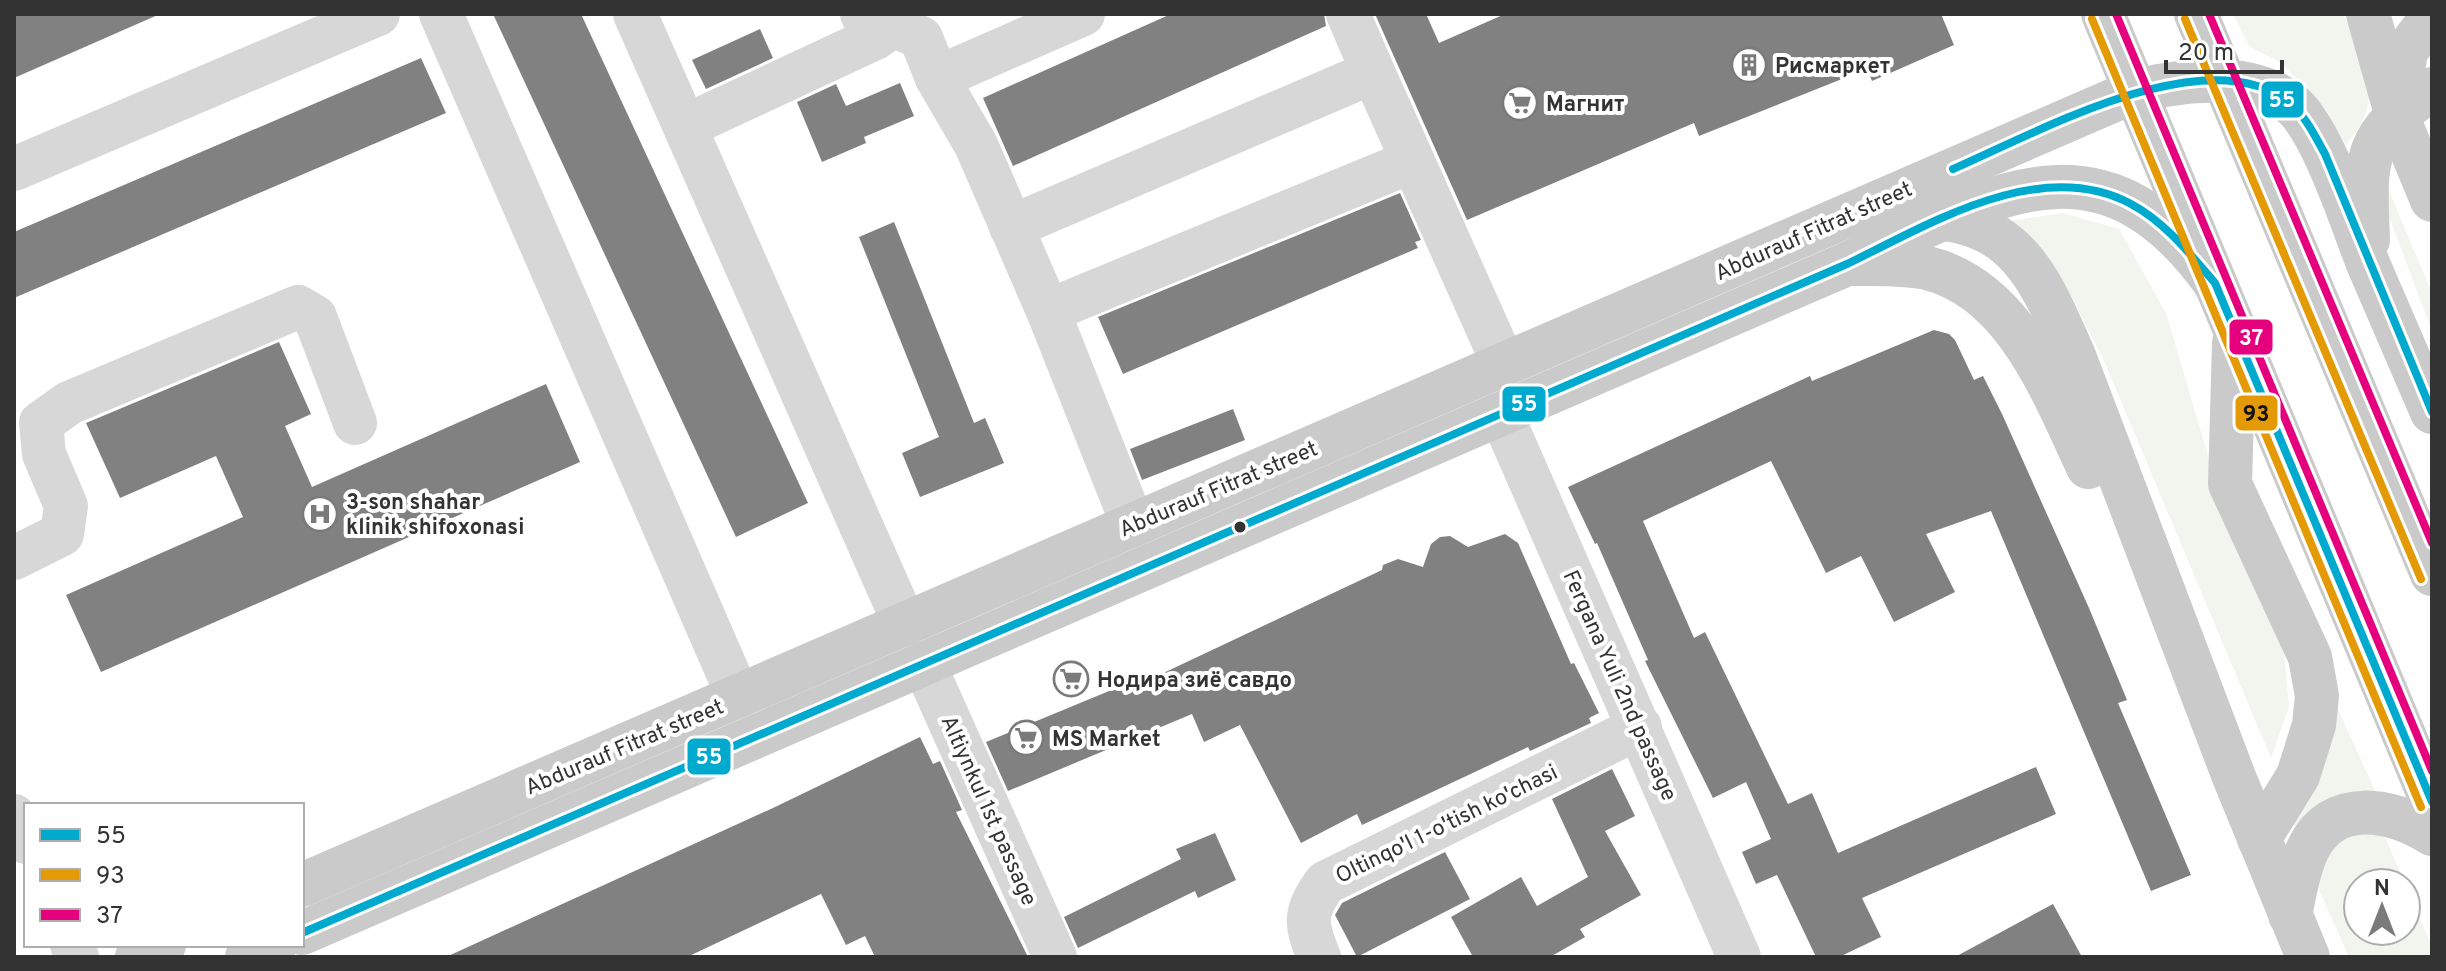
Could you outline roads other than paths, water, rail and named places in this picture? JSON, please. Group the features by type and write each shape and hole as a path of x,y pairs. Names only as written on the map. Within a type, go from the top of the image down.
{"main road":[{"path":"2103,14 2432,802"},
{"path":"2196,14 2432,574"},
{"path":"2368,14 2396,113 2432,200"},
{"path":"2396,113 2406,51 2432,17"},
{"name":"Abdurauf Fitrat street","path":"304,884 2135,91 2179,83 2224,82 2265,90 2298,110 2323,153 2432,412"},
{"path":"2370,266 2368,158 2380,133 2396,113 2432,89"},
{"name":"Abdurauf Fitrat street","path":"304,932 1847,264 1943,219 2035,188 2076,185 2091,188 2132,203 2156,219 2178,237 2215,283"},
{"path":"1852,213 1943,219 2000,238 2017,252 2047,296 2074,356 2234,777 2308,957"},
{"path":"1847,264 1897,264 1952,277 1976,290 2012,325 2065,417 2234,777"},
{"path":"2234,328 2230,484 2310,657 2317,696 2314,725 2302,767 2259,839"},
{"path":"1493,369 1501,414"},
{"path":"905,625 924,664"},
{"path":"2290,915 2309,846 2334,819 2352,812 2384,813 2432,834"},
{"path":"137,957 160,947"},
{"path":"247,957 270,947"}],"street":[{"path":"14,169 378,14"},
{"path":"441,14 738,696"},
{"path":"635,14 905,625"},
{"path":"937,78 1083,14"},
{"path":"1348,14 1493,369"},
{"path":"686,126 868,26 894,25 921,38 937,78 976,145 1048,311 1133,525"},
{"path":"1011,227 1373,72"},
{"path":"1048,311 1410,162"},
{"path":"14,558 62,534 66,506 44,454 41,423 69,403 298,307 315,317 355,423"},
{"name":"Fergana Yuli 2nd passage","path":"1501,414 1739,957"},
{"name":"Altiynkul 1st passage","path":"924,664 1055,957"},
{"name":"Oltinqo'l 1-o'tish ko'chasi","path":"1319,957 1309,934 1308,907 1325,883 1640,727"},
{"path":"14,816 24,838"}],"place":[{"name":"Рисмаркет","path":"1749,65"},
{"name":"Магнит","path":"1520,103"},
{"name":"3-son shahar klinik shifoxonasi","path":"320,514"},
{"name":"Нодира зиё савдо","path":"1071,679"},
{"name":"MS Market","path":"1026,738"}]}
